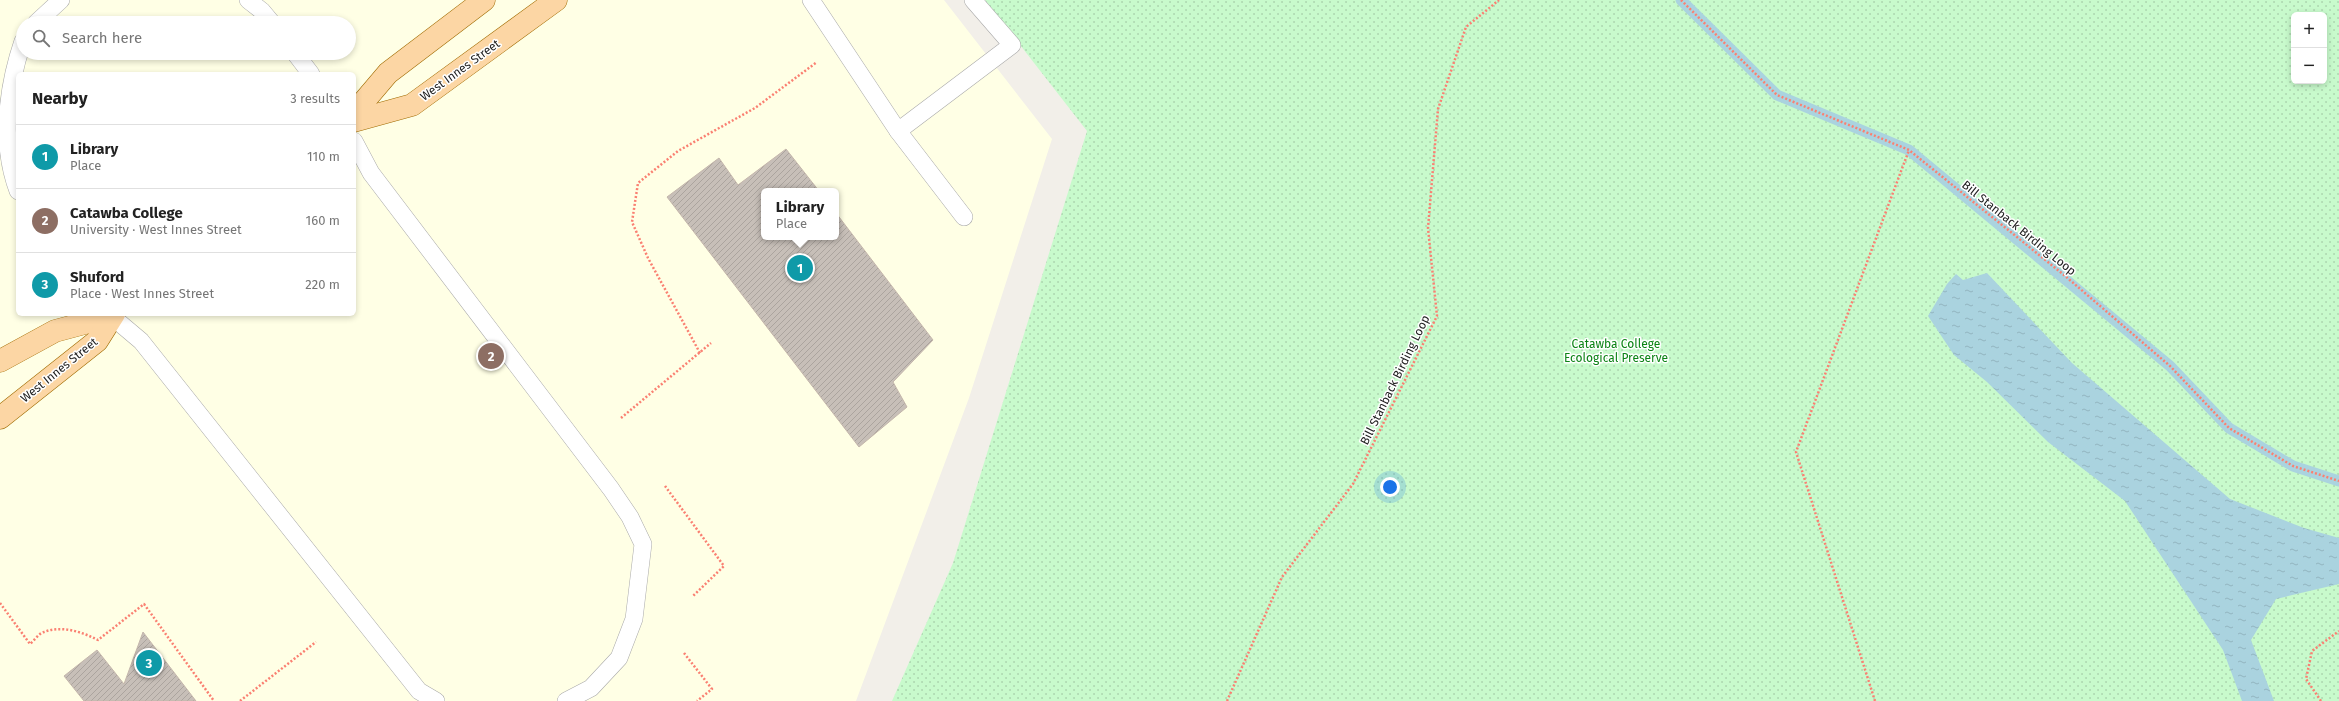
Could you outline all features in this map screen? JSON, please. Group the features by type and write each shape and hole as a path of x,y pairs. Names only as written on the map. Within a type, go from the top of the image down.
{"main road":[{"path":"356,111 388,73 484,0"},
{"name":"West Innes Street","path":"356,120 412,105 556,0"},
{"name":"West Innes Street","path":"0,361 56,331 108,316"},
{"name":"West Innes Street","path":"0,418 98,341 111,316"}],"lane":[{"path":"44,16 62,0"},
{"path":"248,0 262,10 267,16"},
{"path":"811,0 898,131 964,216"},
{"path":"898,131 1012,45 973,0"},
{"path":"16,185 4,150 3,112 17,60"},
{"path":"300,60 309,72"},
{"path":"356,145 371,173 611,489 630,517 642,544 634,618 619,658 591,688 566,701"},
{"path":"113,316 141,340 419,691 436,701"}],"path":[{"name":"Bill Stanback Birding Loop","path":"1227,701 1282,577 1353,484 1437,316 1428,228 1438,109 1466,27 1499,0"},
{"name":"Bill Stanback Birding Loop","path":"1681,0 1778,95 1909,150 2064,275 2170,366 2230,428 2293,466 2339,480"},
{"path":"700,353 648,258 632,222 638,183 678,152 755,108 841,44"},
{"path":"1875,701 1796,452 1909,150"},
{"path":"621,418 700,353 711,342"},
{"path":"665,486 724,566 693,596"},
{"path":"0,603 30,644 43,632 61,629 82,632 98,640 144,604 214,701"},
{"path":"2321,701 2306,679 2312,651 2339,630"},
{"path":"240,701 316,642"},
{"path":"684,653 712,690 697,701"}],"shaded area":[{"path":"0,0 944,0 1052,139 969,398 856,701 0,701"}],"green space":[{"name":"Catawba College Ecological Preserve","path":"985,0 2339,0 2339,701 892,701 953,563 1087,131"}],"water":[{"path":"1987,273 2072,363 2230,499 2304,528 2339,538 2339,584 2276,599 2251,640 2274,701 2242,701 2223,650 2125,501 2048,442 1987,382 1954,355 1928,316 1947,284 1956,274 1963,280"}],"building":[{"path":"786,149 817,188 761,188 761,240 839,240 839,217 933,340 893,382 907,407 859,447 667,197 719,158 738,185"},
{"path":"143,632 196,701 84,701 64,676 97,650 124,684"}],"waterway":[{"path":"1681,0 1777,95 1909,150 2170,366 2229,428 2293,466 2339,481"}],"place":[{"name":"Library","path":"800,268"},
{"name":"Catawba College","path":"491,356"},
{"name":"Shuford","path":"149,663"}]}
